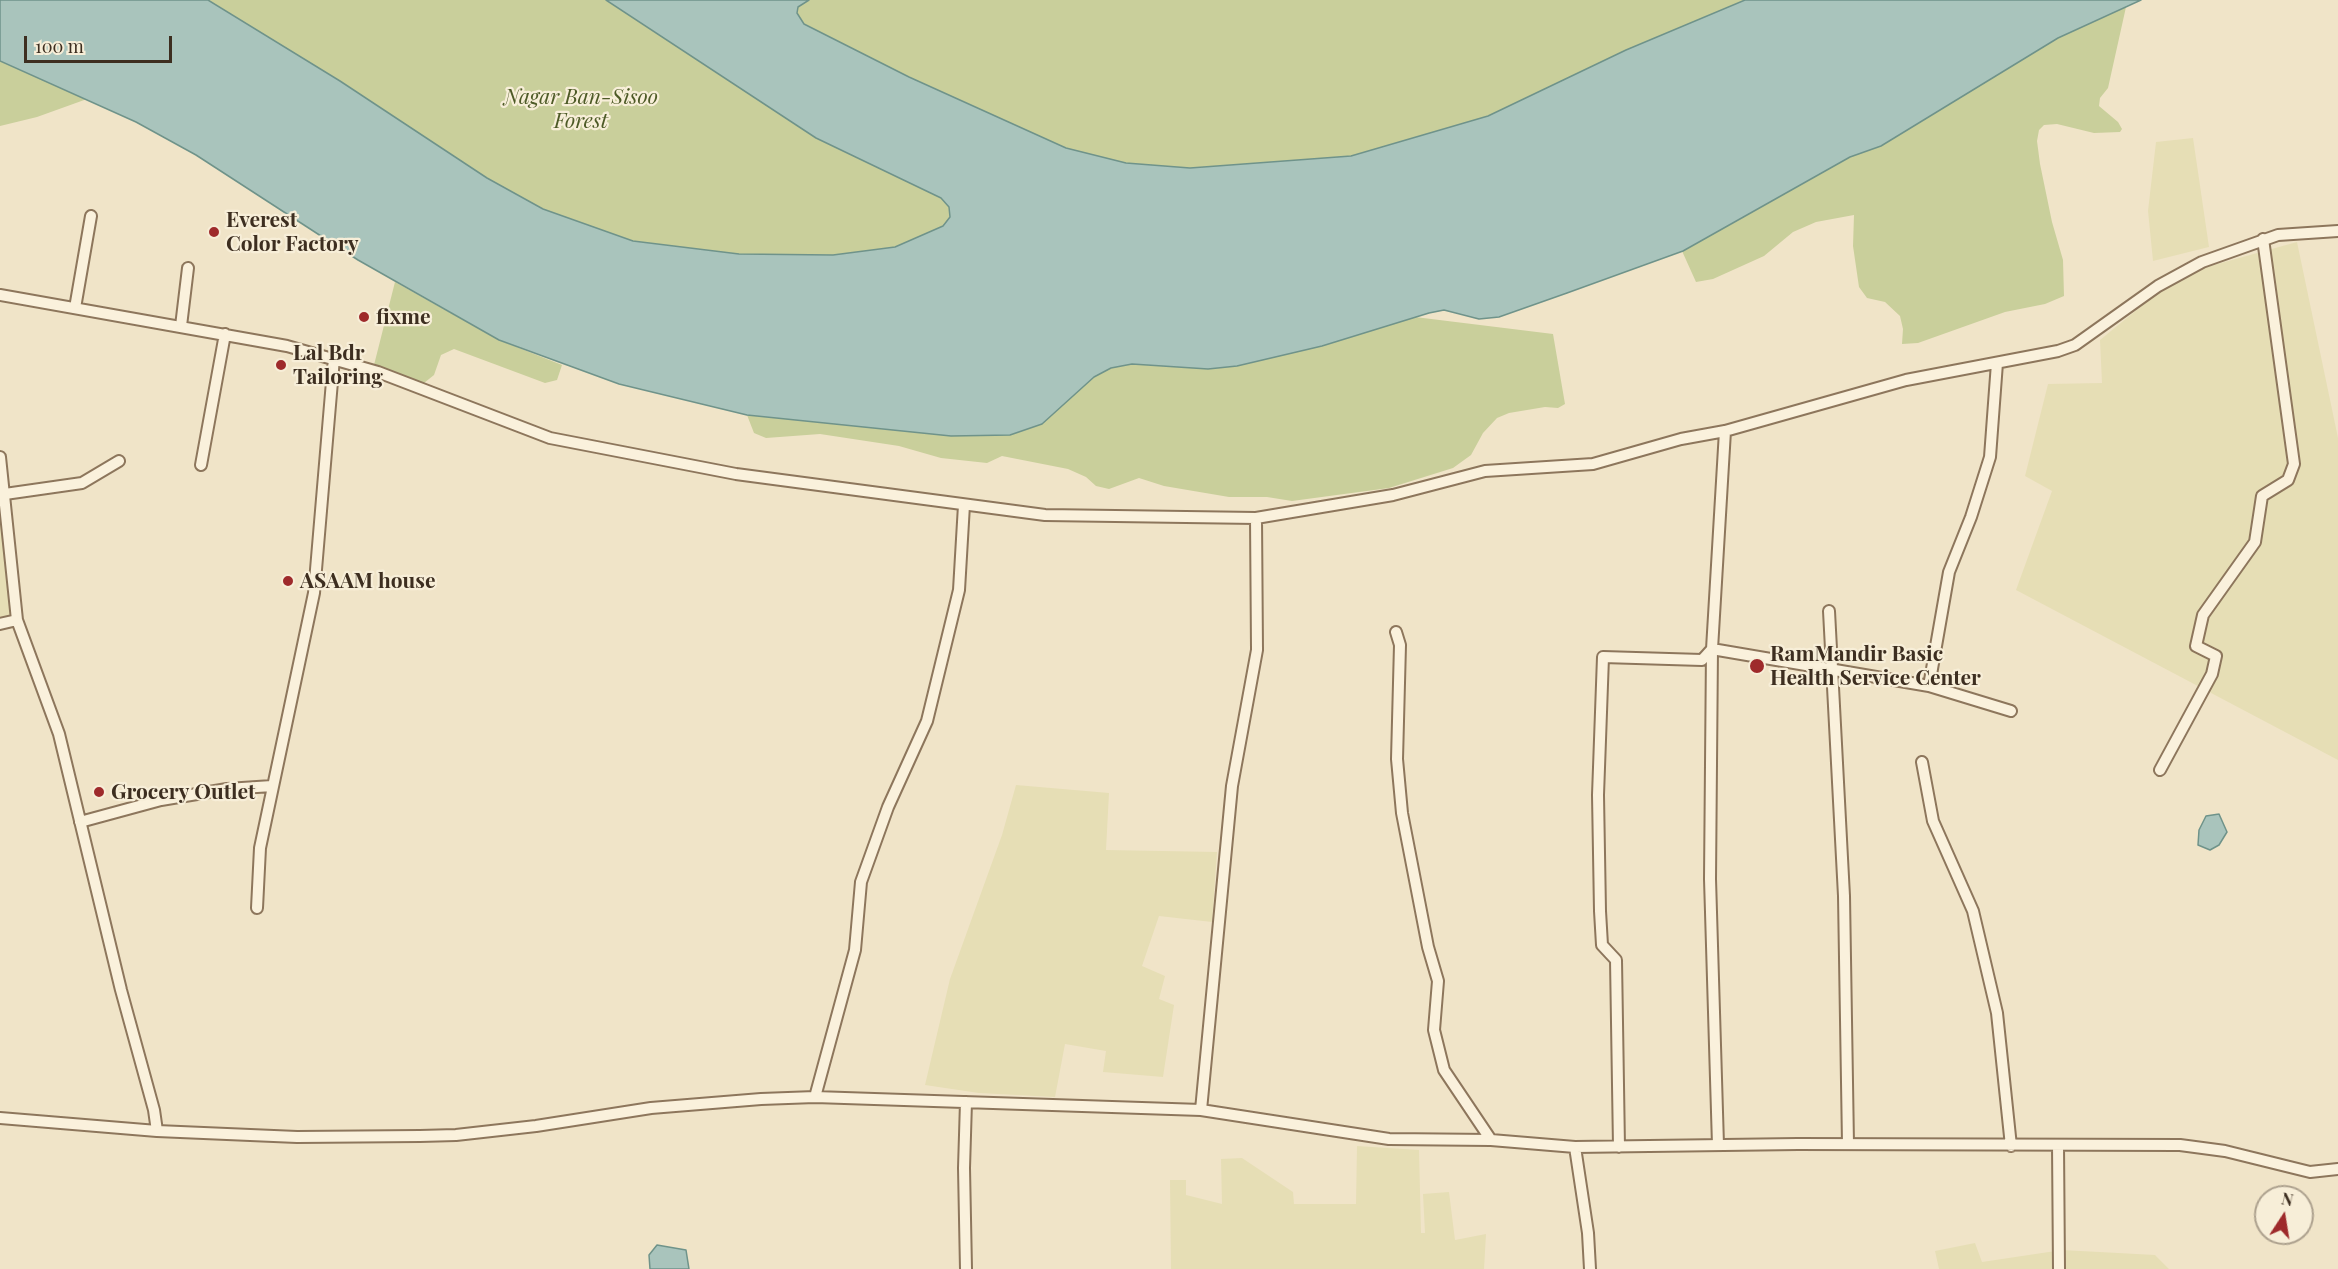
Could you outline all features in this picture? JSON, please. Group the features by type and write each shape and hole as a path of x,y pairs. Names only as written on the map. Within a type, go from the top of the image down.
{"street":[{"path":"75,308 91,216"},
{"path":"0,295 225,334 334,358 378,372 565,442 736,474 1045,515 1256,518 1393,495 1485,471 1593,464 1681,439 1725,431 1906,380 2058,351 2075,345 2166,281 2202,262 2263,239 2338,231"},
{"path":"2160,770 2212,674 2216,656 2196,646 2203,615 2255,542 2262,496 2288,480 2294,464 2263,239"},
{"path":"181,327 188,268"},
{"path":"201,465 225,334"},
{"path":"257,908 260,848 314,593 334,358"},
{"path":"1929,686 1949,572 1971,517 1990,457 1997,363"},
{"path":"1718,1145 1710,879 1712,649 1725,431"},
{"path":"0,457 17,620 59,734 121,990 154,1110 157,1131"},
{"path":"5,494 82,483 119,461"},
{"path":"815,1097 855,950 861,882 888,807 927,721 960,590 964,505"},
{"path":"1201,1110 1232,786 1257,650 1256,518"},
{"path":"1829,611 1844,896 1848,1144"},
{"path":"0,624 17,620"},
{"path":"1396,632 1400,645 1397,759 1402,813 1428,947 1438,981 1434,1030 1444,1070 1491,1140"},
{"path":"1712,649 1929,686 2011,711"},
{"path":"1619,1147 1616,960 1602,945 1600,911 1598,795 1603,657 1702,660 1712,649"},
{"path":"1922,762 1933,821 1973,911 1994,1002 2011,1146"},
{"path":"80,822 161,800 227,789 272,786"},
{"path":"0,1119 157,1131 297,1137 456,1135 651,1108 815,1097 1201,1110 1389,1139 1491,1140 1575,1147 1848,1144 2180,1145 2225,1151 2310,1172 2338,1169"},
{"path":"966,1102 964,1168 966,1269"},
{"path":"2058,1145 2059,1269"},
{"path":"1575,1147 1588,1233 1590,1269"}],"shaded area":[{"path":"2193,138 2209,247 2153,261 2148,211 2156,142"},
{"path":"2297,242 2338,438 2338,760 2016,590 2052,491 2025,476 2048,384 2102,383 2100,340 2161,290 2180,278 2203,268"},
{"path":"0,492 12,617 0,620"},
{"path":"1016,785 1109,793 1106,850 1217,852 1212,922 1159,916 1142,966 1165,976 1159,999 1174,1005 1163,1077 1103,1072 1106,1051 1065,1044 1055,1097 979,1093 925,1085 950,979 1002,835"},
{"path":"1357,1146 1419,1150 1421,1233 1425,1233 1423,1194 1449,1192 1455,1240 1486,1234 1484,1269 1171,1269 1170,1180 1186,1180 1186,1195 1222,1204 1221,1159 1242,1158 1293,1192 1294,1204 1356,1204"},
{"path":"1975,1243 1982,1262 2062,1250 2155,1255 2169,1269 1939,1269 1935,1251"}],"green space":[{"name":"Nagar Ban-Sisoo Forest","path":"208,0 606,0 816,138 941,198 949,207 950,217 943,226 895,247 833,255 739,254 633,241 543,209 487,178 340,81"},
{"path":"809,0 1745,0 1626,50 1488,116 1351,156 1190,168 1126,163 1066,148 909,77 804,24 797,13 798,7"},
{"path":"2126,7 2108,88 2100,98 2099,106 2118,122 2122,129 2120,132 2094,133 2057,124 2044,125 2039,130 2037,141 2040,164 2052,222 2063,260 2064,296 2045,304 2005,312 1918,343 1902,344 1903,329 1900,316 1885,302 1867,298 1859,287 1853,246 1854,215 1816,222 1793,232 1764,256 1713,279 1696,282 1682,251 1850,157 1881,146 2058,38"},
{"path":"0,61 87,99 37,117 0,126"},
{"path":"395,282 499,340 562,365 557,380 545,383 454,349 441,355 434,375 424,383 374,365"},
{"path":"1415,317 1553,334 1565,404 1558,408 1545,407 1509,413 1497,418 1483,433 1471,455 1453,468 1389,488 1292,501 1267,497 1229,497 1164,486 1139,478 1109,489 1096,486 1086,477 1068,469 1002,456 987,463 941,458 899,446 820,434 766,438 754,433 747,415 951,436 1111,368 1132,364 1208,369 1237,366 1322,346"}],"water":[{"path":"0,0 208,0 340,81 487,178 543,209 633,241 739,254 833,255 895,247 943,226 950,217 949,207 941,198 816,138 606,0 809,0 798,7 797,13 804,24 909,77 1066,148 1126,163 1190,168 1351,156 1488,116 1626,50 1745,0 2141,0 2058,38 1881,146 1850,157 1683,251 1499,317 1479,319 1444,310 1322,346 1237,366 1208,369 1132,364 1111,368 1094,377 1042,424 1010,435 951,436 747,415 619,384 499,340 358,260 196,155 136,122 0,61"},
{"path":"2219,814 2227,832 2219,845 2210,850 2198,845 2199,830 2206,816"},
{"path":"657,1245 686,1250 689,1269 650,1269 649,1255"}],"place":[{"name":"Everest Color Factory","path":"214,232"},
{"name":"fixme","path":"364,317"},
{"name":"Lal Bdr Tailoring","path":"281,365"},
{"name":"ASAAM house","path":"288,581"},
{"name":"RamMandir Basic Health Service Center","path":"1757,666"},
{"name":"Grocery Outlet","path":"99,792"}]}
